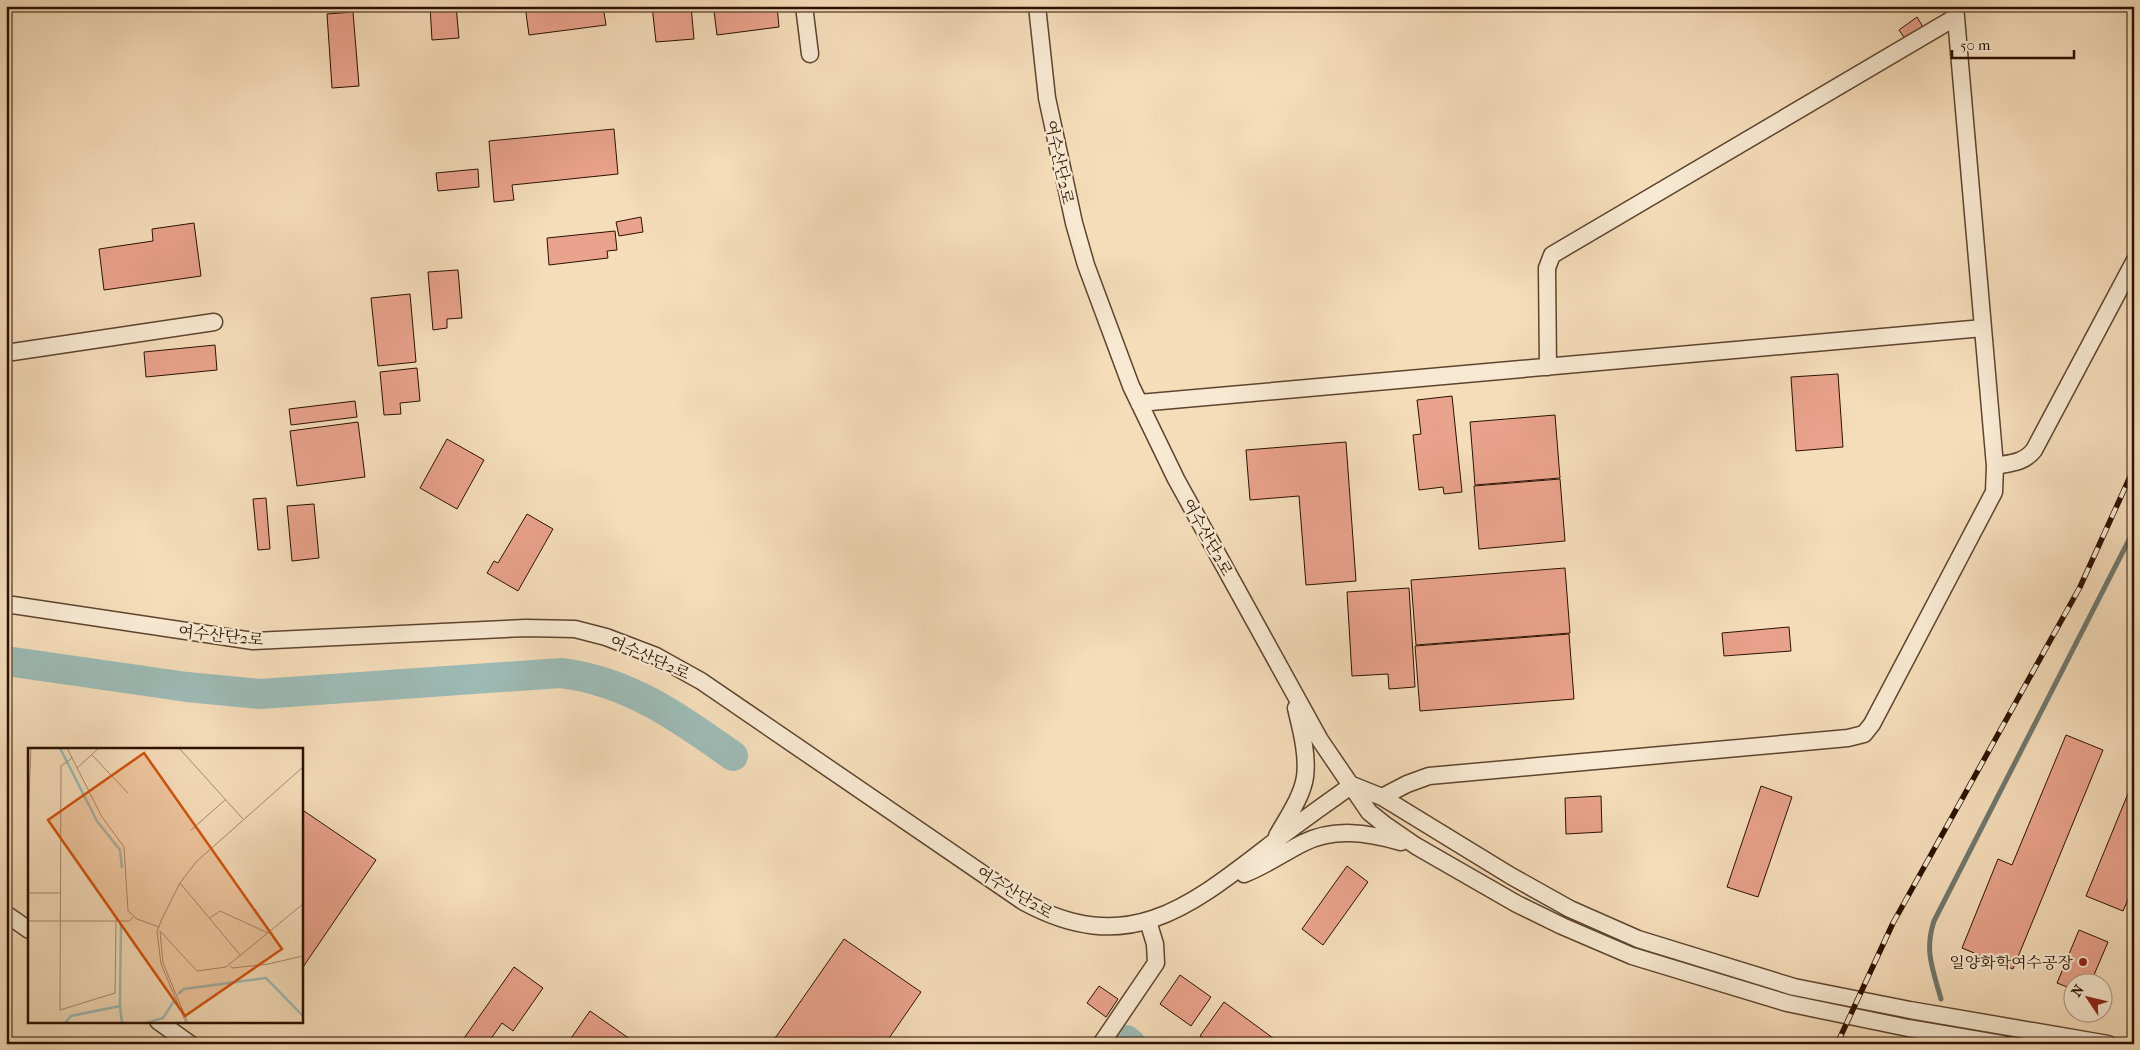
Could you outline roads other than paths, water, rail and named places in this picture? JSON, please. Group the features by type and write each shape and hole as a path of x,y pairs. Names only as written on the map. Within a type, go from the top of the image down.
{"street":[{"path":"804,6 810,54"},
{"name":"여수산단2로","path":"6,604 253,641 526,628 575,630 606,637 656,656 701,681 1024,902 1040,911 1074,924 1110,926 1148,921 1182,907 1225,880 1274,841 1352,785 1334,764 1176,479 1139,403 1111,333 1074,223 1047,98 1037,6"},
{"path":"1382,797 1407,784 1429,776 1452,773 1848,738 1864,734 1876,719 1990,504 1994,492 1995,466 1956,12 1552,255 1548,268 1548,367"},
{"path":"1995,466 2020,461 2034,450 2134,262"},
{"path":"6,353 214,322"},
{"path":"1139,403 1983,328"},
{"path":"1274,841 1293,808 1304,777 1303,744 1292,688"},
{"path":"1352,785 1382,797 1511,876 1570,909 1603,925 1638,938 1794,987 1910,1010 2108,1044"},
{"path":"1352,785 1369,812 1416,846 1517,904 1562,926 1632,956 1787,1003 1908,1028 2002,1044"},
{"path":"1225,880 1246,874 1304,842 1332,833 1362,833 1416,846"},
{"path":"6,914 28,929"},
{"path":"1101,1044 1156,963 1156,944 1148,921"},
{"path":"159,1022 190,1044"}],"waterway":[{"path":"1941,999 1930,951 1931,932 1934,921 2134,530"},
{"path":"6,661 187,687 260,694 561,673 609,684 652,703 693,728 733,756"},
{"path":"1126,1040 1131,1044"}],"railway":[{"path":"1837,1044 1893,923 2080,587 2134,468"}],"place":[{"name":"일양화학여수공장","path":"2083,962"}]}
